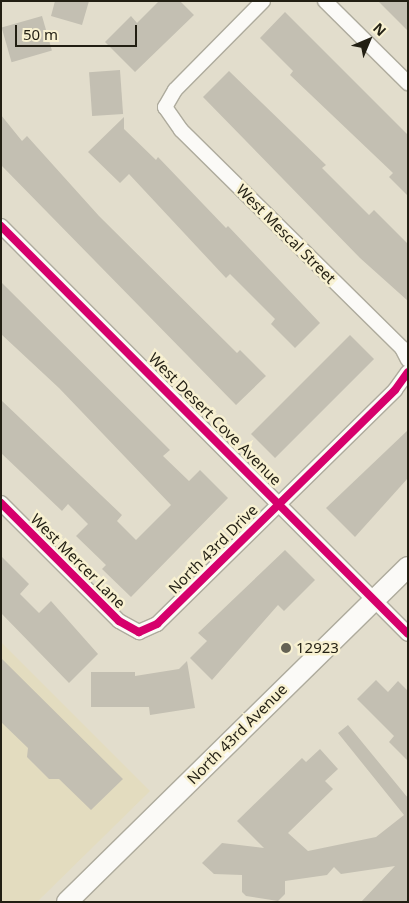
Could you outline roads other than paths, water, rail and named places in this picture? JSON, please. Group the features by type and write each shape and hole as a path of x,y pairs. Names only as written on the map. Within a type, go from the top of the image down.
{"main road":[{"name":"North 43rd Avenue","path":"67,902 408,567"}],"street":[{"name":"West Mescal Street","path":"263,1 175,90 165,106 181,130 402,348 408,360"},
{"path":"326,1 408,83"},
{"name":"West Desert Cove Avenue","path":"1,226 408,634"},
{"name":"North 43rd Drive","path":"139,632 158,624 395,390 408,372"},
{"name":"West Mercer Lane","path":"1,504 119,621 139,632"}],"place":[{"name":"12923","path":"286,648"}]}
